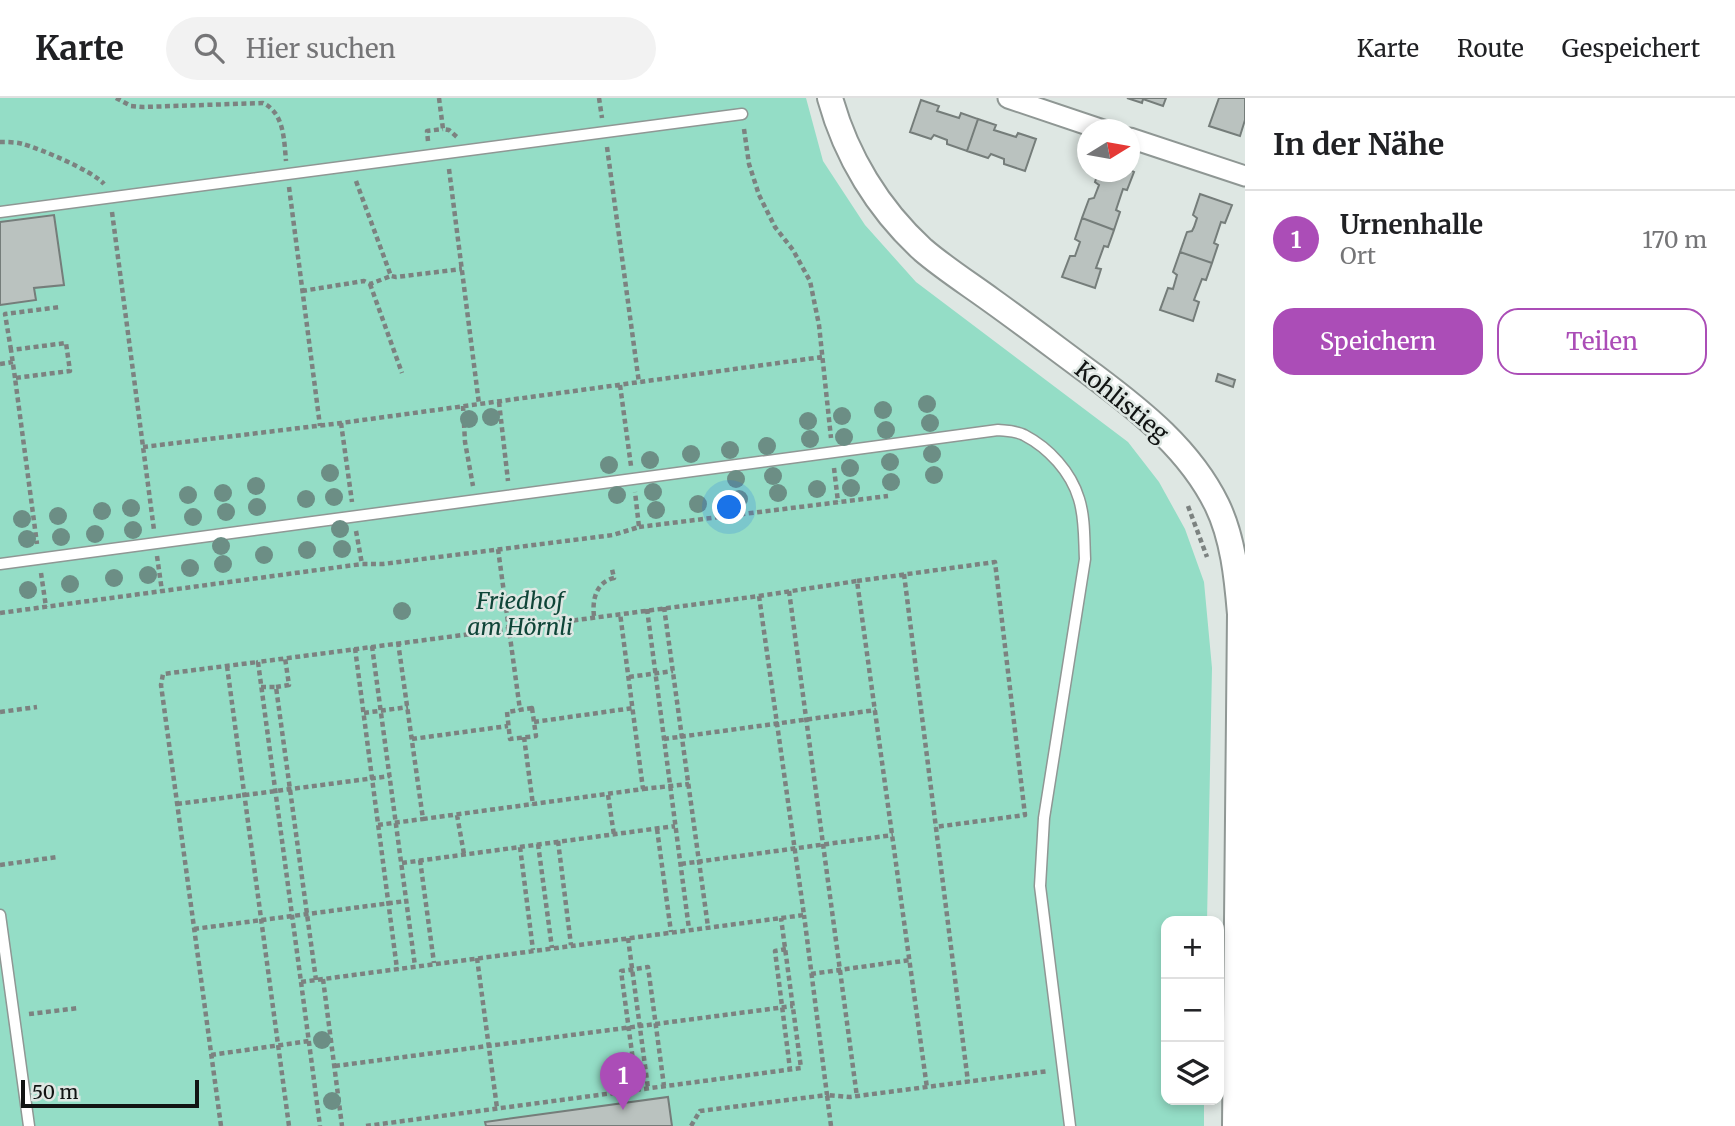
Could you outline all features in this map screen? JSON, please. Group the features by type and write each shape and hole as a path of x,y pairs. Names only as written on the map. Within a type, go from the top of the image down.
{"street":[{"name":"Kohlistieg","path":"830,98 845,142 864,179 891,216 924,250 1140,410 1200,475 1218,508 1236,571 1240,614 1240,975 1234,1126"},
{"path":"1008,98 1077,121"},
{"path":"1140,142 1245,176"}],"lane":[{"path":"0,212 742,114"},
{"path":"0,564 998,430 1022,433 1045,449 1066,471 1079,499 1084,530 1084,559 1044,818 1040,886 1070,1126"},
{"path":"0,915 29,1126"}],"path":[{"path":"116,98 131,106 263,103 272,107 282,129 320,426"},
{"path":"439,98 443,129 457,135 459,152"},
{"path":"742,114 749,164 759,195 775,227 793,250 810,281 819,325 838,502"},
{"path":"605,133 639,383"},
{"path":"0,142 21,143 99,178 110,198 162,591"},
{"path":"447,153 479,404"},
{"path":"351,167 391,275"},
{"path":"370,284 391,275 396,277 462,269"},
{"path":"302,291 364,281 370,284 402,373"},
{"path":"46,607 13,362 3,314 60,307"},
{"path":"11,350 66,343 70,371 15,378"},
{"path":"144,447 499,402 822,356"},
{"path":"0,364 13,362"},
{"path":"620,385 639,527"},
{"path":"499,402 510,496"},
{"path":"463,406 465,442 476,500"},
{"path":"341,423 362,564"},
{"path":"0,613 362,564 383,564 613,535 639,527 888,496"},
{"path":"499,549 520,710"},
{"path":"221,1126 161,685 163,674 759,596 995,562 1025,815 935,827"},
{"path":"594,616 597,592 602,583 614,578 612,569"},
{"path":"904,574 968,1082"},
{"path":"857,581 927,1087"},
{"path":"789,591 857,1097"},
{"path":"759,596 831,1126"},
{"path":"664,607 708,927"},
{"path":"647,610 689,929"},
{"path":"620,613 643,789"},
{"path":"398,642 423,819"},
{"path":"372,646 415,966"},
{"path":"355,648 397,969"},
{"path":"261,687 289,685 285,658"},
{"path":"258,662 320,1126"},
{"path":"227,666 289,1126"},
{"path":"629,677 673,671"},
{"path":"276,687 316,980"},
{"path":"0,712 37,707"},
{"path":"364,713 408,707"},
{"path":"532,708 534,722 536,736 510,739 507,712 532,708"},
{"path":"534,722 633,708"},
{"path":"664,739 876,710"},
{"path":"412,739 508,726"},
{"path":"524,737 533,805"},
{"path":"177,804 390,776"},
{"path":"379,825 689,784"},
{"path":"608,795 614,835"},
{"path":"457,815 464,854"},
{"path":"402,863 675,826"},
{"path":"657,829 671,932"},
{"path":"681,864 893,835"},
{"path":"558,841 571,945"},
{"path":"538,844 552,948"},
{"path":"520,847 533,950"},
{"path":"0,865 57,857"},
{"path":"420,860 434,964"},
{"path":"194,929 406,901"},
{"path":"301,982 804,915"},
{"path":"366,1126 801,1068 781,918"},
{"path":"628,938 648,1088"},
{"path":"786,949 775,951 790,1069"},
{"path":"477,958 497,1108"},
{"path":"811,974 910,960"},
{"path":"637,1090 621,971 648,967 664,1086"},
{"path":"323,979 342,1126"},
{"path":"335,1066 793,1006"},
{"path":"13,1016 79,1008"},
{"path":"211,1055 309,1041"},
{"path":"691,1126 701,1111 827,1095 857,1097 1062,1070"}],"green space":[{"name":"Friedhof am Hörnli","path":"0,98 806,98 823,161 865,225 916,282 1128,442 1159,482 1185,529 1204,582 1212,668 1207,916 1161,916 1161,1105 1204,1105 1204,1126 0,1126"}],"building":[{"path":"1127,98 1166,98 1163,106 1143,99 1142,103"},
{"path":"1219,98 1245,98 1245,120 1240,136 1209,126"},
{"path":"921,100 939,106 937,111 959,118 961,113 978,119 967,151 947,144 947,140 934,135 931,139 910,132"},
{"path":"978,119 996,125 994,130 1016,137 1018,133 1036,139 1025,171 1004,164 1004,159 991,154 988,158 967,151"},
{"path":"1095,182 1130,182 1127,190 1123,189 1116,210 1120,212 1114,230 1082,218 1089,199 1094,198 1099,185"},
{"path":"1200,194 1232,205 1225,223 1221,222 1214,243 1218,245 1212,263 1180,252 1187,232 1194,227 1197,218 1193,215"},
{"path":"54,215 64,285 34,288 36,300 0,305 0,222"},
{"path":"1082,218 1114,230 1108,247 1104,246 1096,268 1101,269 1095,288 1062,277 1070,256 1075,256 1080,242 1075,239"},
{"path":"1180,252 1212,263 1194,300 1199,302 1193,321 1160,310 1168,288 1173,289 1177,275 1173,272"},
{"path":"1218,374 1235,380 1233,387 1216,381"},
{"path":"668,1097 672,1126 486,1126 485,1122"}],"place":[{"name":"Urnenhalle","path":"623,1110"}]}
